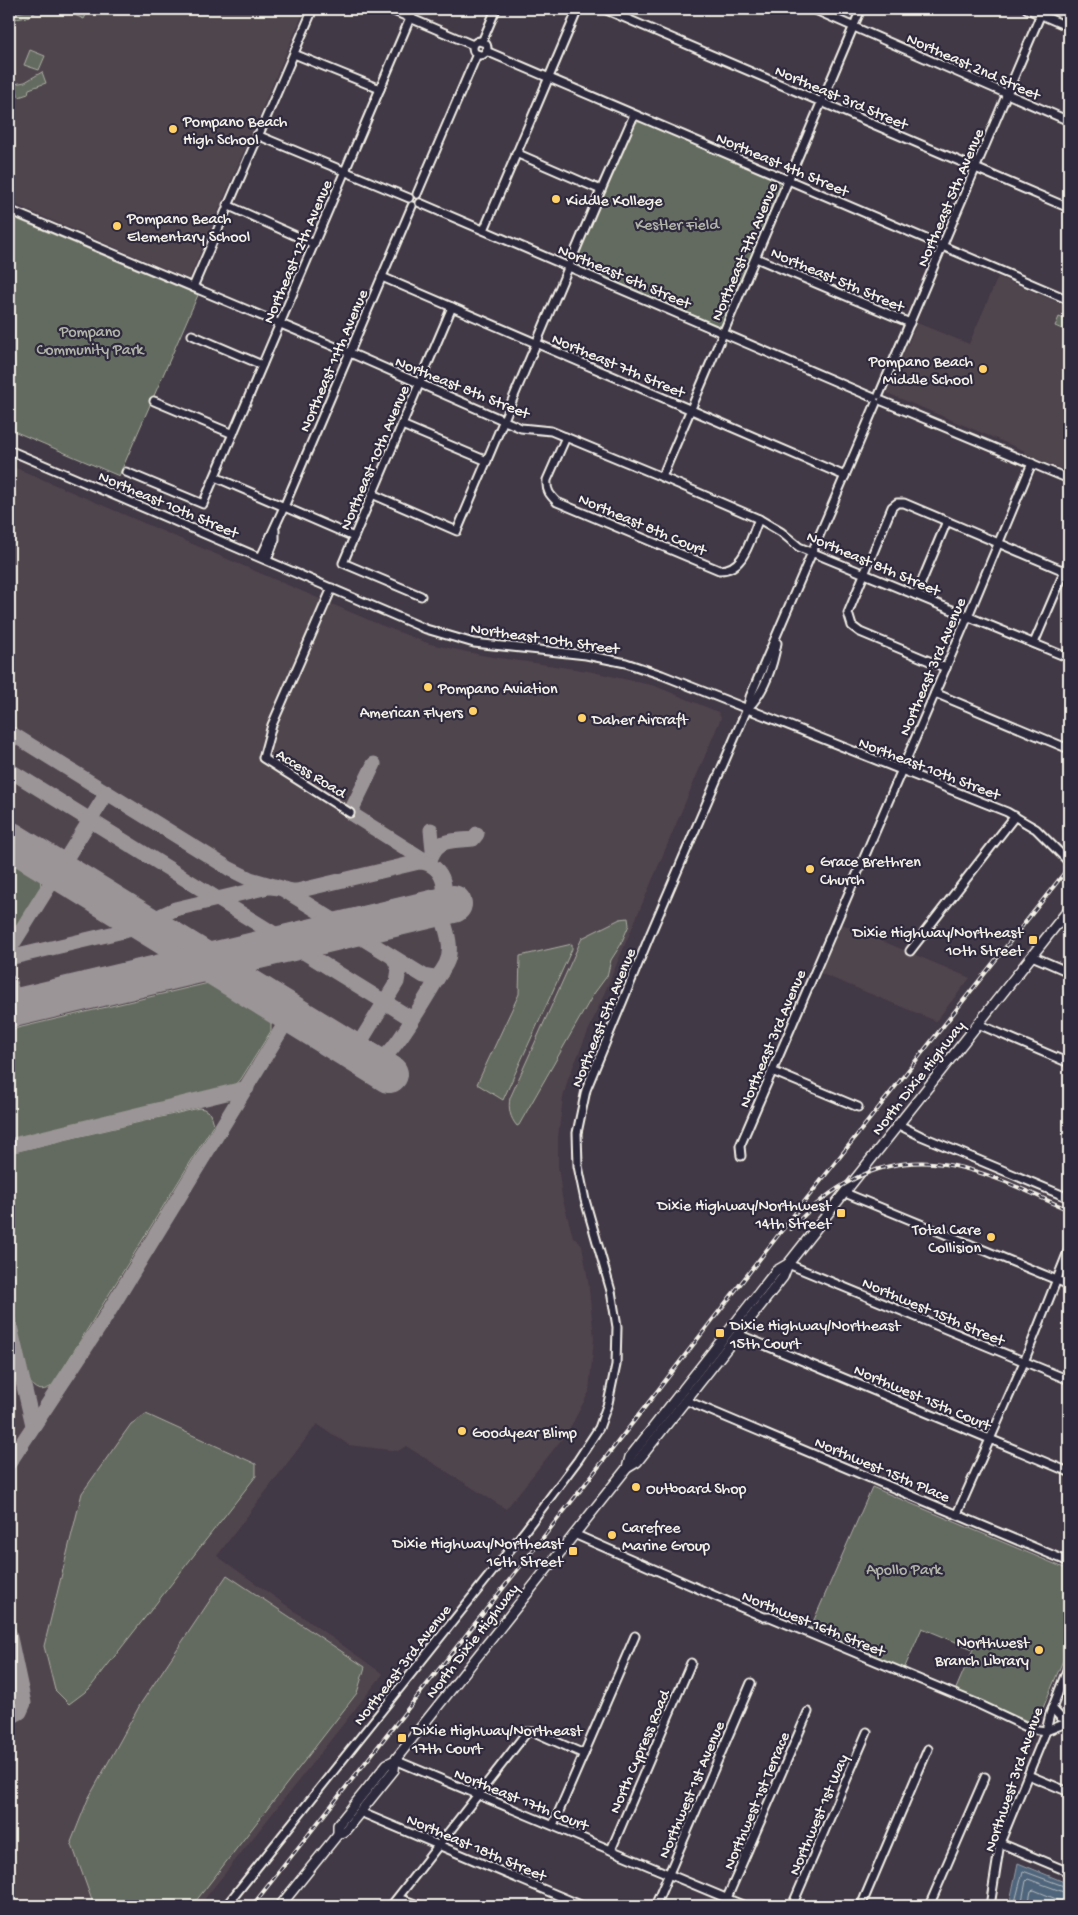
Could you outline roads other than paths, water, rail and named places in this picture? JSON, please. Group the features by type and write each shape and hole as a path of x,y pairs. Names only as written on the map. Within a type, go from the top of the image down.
{"main road":[{"name":"North Dixie Highway","path":"338,1834 338,1825 387,1764 395,1760 627,1468 637,1462 783,1277 788,1264 1069,909"},
{"name":"North Dixie Highway","path":"627,1468 630,1456 776,1271 788,1264"},
{"name":"North Dixie Highway","path":"280,1906 338,1834 344,1832 394,1770 395,1760"}],"street":[{"path":"193,287 313,9"},
{"path":"389,9 473,45"},
{"name":"Northeast 12th Avenue","path":"126,472 203,504 414,9"},
{"path":"482,42 496,9"},
{"path":"484,230 578,9"},
{"name":"Northeast 3rd Street","path":"604,9 1069,208"},
{"name":"Northeast 2nd Street","path":"813,9 1069,122"},
{"name":"Northeast 7th Avenue","path":"662,477 860,9"},
{"path":"1027,9 1042,12 1069,27"},
{"name":"Northeast 5th Avenue","path":"594,1436 608,1403 616,1365 617,1327 611,1291 585,1200 578,1166 577,1133 586,1090 747,709 750,697 1042,12"},
{"path":"473,45 476,42 482,42 486,45 486,51 482,54 477,54"},
{"path":"473,45 473,50 477,54"},
{"name":"Northeast 4th Street","path":"486,51 1069,300"},
{"path":"294,54 380,89"},
{"path":"417,194 477,54"},
{"path":"372,494 457,531 600,190 634,115"},
{"path":"257,135 409,198"},
{"path":"516,153 600,190"},
{"path":"409,198 412,194 417,194"},
{"path":"409,198 409,203 412,206 418,206 420,197 417,194"},
{"name":"Northeast 6th Street","path":"420,203 1069,479"},
{"path":"227,205 314,244"},
{"name":"Northeast 11th Avenue","path":"264,559 275,539 276,524 412,206"},
{"name":"Northeast 8th Street","path":"9,210 350,353 521,428 551,431 662,477 759,518 781,532 795,544 1069,658"},
{"name":"Northeast 5th Street","path":"756,258 910,323"},
{"name":"Northeast 7th Street","path":"382,277 845,476"},
{"name":"Northeast 10th Avenue","path":"421,596 343,563 452,307"},
{"path":"192,336 262,365"},
{"path":"154,401 233,434"},
{"path":"402,424 487,461"},
{"name":"Northeast 8th Court","path":"566,437 547,480 546,488 550,496 557,502 719,570 728,570 737,565 759,518"},
{"name":"Northeast 10th Street","path":"9,450 426,629 474,643 586,655 626,663 662,675 1015,816 1036,830 1069,862"},
{"name":"Northeast 3rd Avenue","path":"741,1156 740,1146 946,668 1032,463"},
{"path":"215,477 354,537"},
{"path":"946,668 860,632 852,626 848,613 892,508 897,503 904,503 1067,572"},
{"path":"916,595 947,521"},
{"path":"1034,643 1067,572 1069,561"},
{"name":"Access Road","path":"332,588 272,725 263,758 350,812"},
{"path":"935,693 1069,748"},
{"path":"910,951 1015,816"},
{"path":"1032,956 1069,972"},
{"path":"978,1024 1069,1063"},
{"path":"772,1071 858,1107"},
{"path":"899,1125 1069,1198"},
{"path":"844,1193 1069,1285"},
{"path":"957,1514 1024,1362 1069,1249"},
{"name":"Northwest 15th Street","path":"788,1264 1069,1380"},
{"name":"Northwest 15th Court","path":"738,1334 1069,1472"},
{"name":"Northwest 15th Place","path":"685,1400 1069,1562"},
{"name":"Northeast 3rd Avenue","path":"226,1906 524,1532 594,1436"},
{"name":"Northwest 16th Street","path":"574,1534 764,1617 770,1616 976,1703 1031,1729 1046,1731"},
{"path":"553,1825 635,1636"},
{"name":"North Cypress Road","path":"611,1850 691,1663"},
{"name":"Northwest 3rd Avenue","path":"990,1906 1000,1843 1046,1731 1052,1708 1069,1664"},
{"name":"Northwest 1st Avenue","path":"655,1906 751,1682"},
{"path":"1052,1708 1060,1717 1069,1720"},
{"name":"Northwest 1st Terrace","path":"727,1898 808,1712"},
{"path":"1046,1731 1069,1720"},
{"path":"390,1906 527,1732 534,1732 584,1754"},
{"name":"Northwest 1st Way","path":"792,1906 867,1732"},
{"path":"861,1906 928,1749"},
{"name":"Northeast 17th Court","path":"395,1760 745,1906"},
{"path":"1028,1774 1069,1792"},
{"path":"929,1906 985,1777"},
{"name":"Northeast 18th Street","path":"360,1812 584,1906"},
{"path":"1000,1843 1069,1872"},
{"path":"398,1898 421,1906"}],"water":[{"path":"1018,1863 1069,1884 1069,1906 1009,1906"}],"railway":[{"path":"252,1906 1069,867"},
{"path":"791,1229 809,1210 849,1181 893,1165 916,1162 941,1164 980,1173 1006,1182 1069,1210"}],"place":[{"name":"Pompano Beach High School","path":"173,129"},
{"name":"Kiddle Kollege","path":"556,199"},
{"name":"Pompano Beach Elementary School","path":"117,226"},
{"name":"Pompano Beach Middle School","path":"983,369"},
{"name":"Pompano Aviation","path":"428,687"},
{"name":"American Flyers","path":"473,711"},
{"name":"Daher Aircraft","path":"582,718"},
{"name":"Grace Brethren Church","path":"810,869"},
{"name":"Dixie Highway/Northeast 10th Street","path":"1033,940"},
{"name":"Dixie Highway/Northwest 14th Street","path":"841,1213"},
{"name":"Total Care Collision","path":"991,1237"},
{"name":"Dixie Highway/Northeast 15th Court","path":"720,1333"},
{"name":"Goodyear Blimp","path":"462,1431"},
{"name":"Outboard Shop","path":"636,1487"},
{"name":"Carefree Marine Group","path":"612,1535"},
{"name":"Dixie Highway/Northeast 16th Street","path":"573,1551"},
{"name":"Northwest Branch Library","path":"1039,1650"},
{"name":"Dixie Highway/Northeast 17th Court","path":"402,1738"}],"park label":[{"name":"Kestler Field","path":"677,223"},
{"name":"Pompano Community Park","path":"90,339"},
{"name":"Apollo Park","path":"904,1568"}]}
